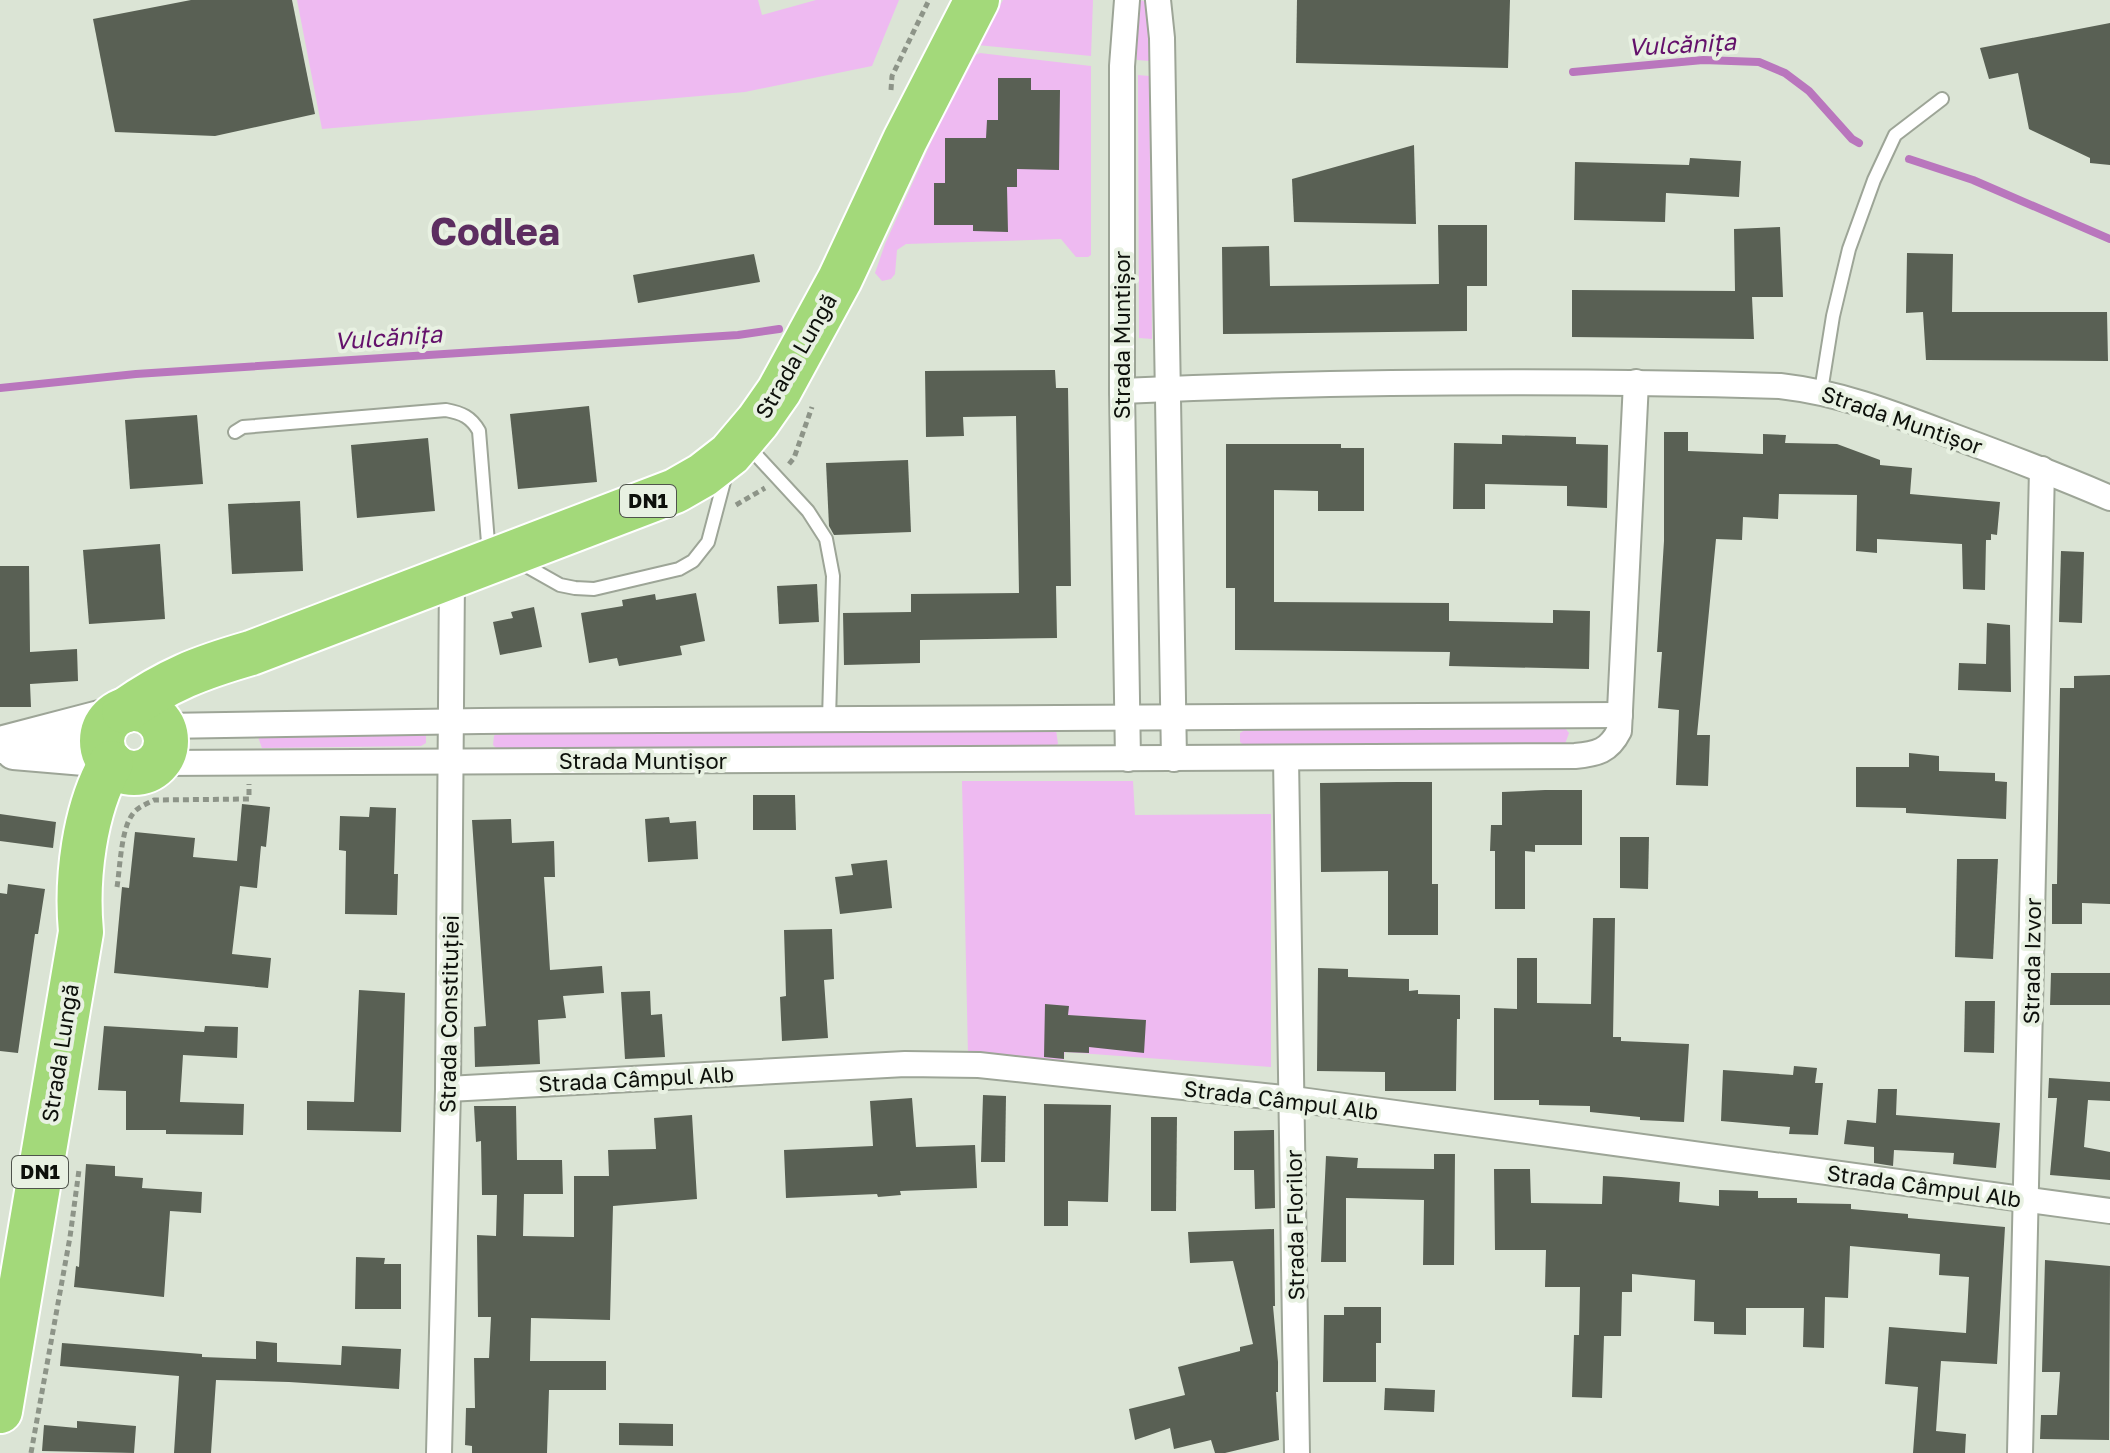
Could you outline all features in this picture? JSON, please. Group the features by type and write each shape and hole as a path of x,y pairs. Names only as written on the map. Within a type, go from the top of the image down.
{"highway":[{"name":"Strada Lungă","path":"0,1411 81,932 78,906 95,795 182,675 251,653 675,491 703,475 736,447 779,391 797,361 977,0"}],"main road":[{"path":"0,748 135,741"}],"street":[{"name":"Strada Muntișor","path":"1127,0 1122,66 1122,391 1128,759"},
{"name":"Strada Muntișor","path":"1158,0 1162,38 1174,759"},
{"name":"Strada Muntișor","path":"1166,389 1410,381 1780,386 1821,391 1870,404 2110,498"},
{"name":"Strada Muntișor","path":"135,741 452,761 1589,755 1601,752 1612,744 1619,731 1636,382"},
{"path":"1122,391 1166,389"},
{"name":"Strada Izvor","path":"2020,1453 2042,469"},
{"name":"Strada Constituției","path":"439,1453 448,1089 452,721 483,564"},
{"name":"Strada Muntișor","path":"135,741 452,721 1620,715"},
{"name":"Strada Florilor","path":"1286,758 1297,1453"},
{"name":"Strada Câmpul Alb","path":"448,1089 905,1064 979,1065 1293,1099 2110,1211"}],"lane":[{"path":"1821,391 1833,316 1849,249 1874,180 1895,135 1942,99"},
{"path":"235,432 243,427 431,411 461,413 473,421 479,431 483,564 560,585 594,589 679,569 693,561 708,542 736,447 808,511 826,539 833,576 829,719"}],"path":[{"path":"116,899 124,838 131,815 142,806 154,800 249,799"},
{"path":"31,1453 70,1237 80,1160"}],"shaded area":[{"path":"297,0 758,0 762,15 816,0 899,0 872,66 745,92 322,129"},
{"path":"1003,0 1093,0 1091,56 977,45"},
{"path":"1140,0 1150,3 1149,61 1137,60 1137,4"},
{"path":"980,53 1091,66 1091,255 1076,257 1061,239 906,244 897,250 895,274 891,279 882,281 875,273 885,244 969,58"},
{"path":"1138,75 1149,76 1152,339 1139,338"},
{"path":"1565,728 1569,733 1565,744 1244,745 1240,742 1240,733 1245,730"},
{"path":"1056,730 1058,744 1054,746 497,749 493,745 497,732"},
{"path":"423,732 426,743 421,746 262,748 258,737 262,734"},
{"path":"962,781 1133,781 1135,815 1271,814 1271,1067 1065,1052 1063,1062 968,1055"}],"building":[{"path":"191,0 292,0 315,114 215,136 115,132 93,19"},
{"path":"1297,0 1510,0 1508,68 1296,63"},
{"path":"2110,23 2110,165 2090,163 2090,158 2029,129 2018,73 1989,79 1980,48"},
{"path":"998,78 1031,78 1031,90 1060,90 1059,170 1017,169 1017,187 1007,187 1008,232 973,231 973,225 934,225 934,183 945,183 945,138 986,138 987,120 998,120"},
{"path":"1414,145 1416,224 1294,222 1292,179"},
{"path":"1690,158 1741,161 1739,197 1666,193 1665,222 1574,220 1575,162 1689,165"},
{"path":"1438,225 1487,225 1487,286 1467,286 1467,331 1223,334 1222,247 1269,246 1270,286 1439,284"},
{"path":"1780,227 1783,297 1752,297 1754,339 1572,337 1572,290 1735,291 1734,229"},
{"path":"1907,253 1953,254 1952,312 2107,312 2108,361 1926,360 1923,312 1906,313"},
{"path":"754,254 760,282 638,303 633,275"},
{"path":"1055,370 1056,388 1068,388 1071,586 1056,586 1057,638 920,640 920,663 844,665 843,613 911,612 911,594 1019,593 1016,416 963,417 964,436 926,437 925,371"},
{"path":"589,406 597,482 518,489 510,414"},
{"path":"197,415 203,484 130,489 125,420"},
{"path":"1664,432 1688,432 1688,451 1763,454 1763,434 1786,435 1785,443 1837,444 1880,460 1880,465 1912,468 1910,494 2000,502 1997,535 1991,534 1991,540 1986,540 1985,590 1963,589 1962,544 1877,539 1877,553 1856,551 1857,495 1779,494 1778,519 1743,517 1742,540 1716,539 1697,735 1710,735 1708,786 1676,785 1679,710 1658,708 1662,652 1657,652 1664,541"},
{"path":"1502,435 1576,437 1576,444 1608,445 1607,508 1567,506 1567,486 1485,484 1485,509 1453,509 1454,443 1502,444"},
{"path":"428,438 435,511 357,518 351,445"},
{"path":"1226,444 1341,444 1341,448 1364,448 1364,511 1318,511 1318,491 1274,490 1274,602 1449,603 1449,621 1553,623 1553,610 1590,611 1589,669 1449,666 1450,652 1235,650 1235,588 1226,588"},
{"path":"908,460 911,532 834,535 829,526 826,463"},
{"path":"300,501 303,571 232,574 228,504"},
{"path":"160,544 165,619 89,624 83,550"},
{"path":"2061,551 2084,552 2082,623 2059,622"},
{"path":"0,566 29,566 30,652 77,649 78,681 30,684 31,707 0,707"},
{"path":"817,584 819,622 779,624 777,586"},
{"path":"696,593 705,641 680,646 682,655 619,666 617,658 589,663 581,613 623,606 622,600 655,594 656,600"},
{"path":"534,607 542,647 500,655 493,622 513,618 511,612"},
{"path":"1987,623 2010,625 2011,692 1958,690 1959,663 1986,664"},
{"path":"2110,675 2110,904 2082,903 2082,924 2052,924 2052,884 2057,884 2060,688 2074,688 2074,676"},
{"path":"1909,753 1939,756 1939,771 1995,773 1995,781 2007,782 2006,819 1906,813 1906,808 1856,807 1856,767 1909,767"},
{"path":"1432,782 1432,884 1438,884 1438,935 1388,935 1388,871 1321,872 1320,783"},
{"path":"1582,790 1582,845 1535,845 1535,852 1525,851 1525,909 1495,909 1495,851 1490,851 1491,825 1502,825 1502,792"},
{"path":"753,795 795,795 796,830 753,830"},
{"path":"242,804 270,807 266,847 261,846 257,888 240,886 232,954 271,958 268,988 114,973 122,887 129,888 135,832 195,838 193,857 237,861"},
{"path":"370,807 396,808 394,874 398,874 397,915 345,914 346,851 339,850 340,816 369,817"},
{"path":"0,814 56,822 53,848 0,841"},
{"path":"669,817 670,823 696,821 698,859 648,862 645,819"},
{"path":"511,819 512,843 554,841 555,877 544,877 550,970 602,966 604,993 563,996 566,1018 538,1020 540,1064 475,1067 474,1027 486,1026 472,820"},
{"path":"1620,837 1649,837 1648,889 1620,888"},
{"path":"1957,859 1998,859 1993,959 1955,957"},
{"path":"887,860 892,908 840,914 835,877 853,875 851,864"},
{"path":"8,884 45,889 38,934 35,934 18,1053 0,1051 0,893 7,894"},
{"path":"1593,918 1615,918 1613,1037 1621,1037 1621,1041 1689,1044 1684,1122 1640,1120 1640,1117 1590,1112 1590,1106 1539,1105 1539,1100 1494,1100 1494,1008 1517,1009 1517,958 1537,958 1537,1003 1591,1004"},
{"path":"832,929 834,979 824,980 828,1038 782,1041 780,997 786,996 784,930"},
{"path":"1318,968 1348,969 1348,977 1409,979 1409,991 1418,990 1418,994 1460,995 1456,1091 1385,1091 1385,1072 1317,1071"},
{"path":"2051,973 2110,973 2110,1005 2050,1005"},
{"path":"359,990 405,993 401,1132 307,1130 307,1101 354,1102"},
{"path":"650,991 651,1015 662,1014 665,1057 625,1059 621,992"},
{"path":"1965,1001 1995,1001 1994,1053 1964,1052"},
{"path":"1045,1004 1069,1006 1068,1015 1146,1020 1144,1053 1089,1047 1089,1053 1064,1052 1064,1059 1044,1057"},
{"path":"104,1026 204,1032 205,1026 238,1027 237,1058 183,1055 180,1102 244,1104 243,1135 126,1130 126,1091 98,1090"},
{"path":"1794,1066 1817,1068 1815,1083 1823,1083 1818,1135 1789,1134 1790,1127 1721,1121 1723,1070 1793,1075"},
{"path":"2049,1078 2110,1082 2110,1101 2088,1100 2084,1147 2110,1152 2110,1180 2050,1175 2057,1098 2048,1098"},
{"path":"1878,1089 1897,1089 1896,1115 2000,1123 1996,1168 1953,1164 1954,1153 1894,1150 1893,1166 1874,1163 1874,1147 1844,1144 1847,1120 1876,1123"},
{"path":"983,1095 1006,1096 1005,1162 981,1162"},
{"path":"912,1098 916,1147 975,1145 977,1188 900,1191 901,1195 878,1197 877,1194 786,1198 784,1150 873,1146 870,1101"},
{"path":"1044,1104 1111,1105 1108,1202 1068,1201 1068,1226 1044,1226"},
{"path":"474,1106 516,1106 517,1160 562,1160 563,1194 524,1194 523,1236 574,1237 574,1176 609,1176 608,1150 656,1149 654,1118 692,1115 697,1199 613,1206 610,1320 531,1318 530,1361 606,1361 606,1390 549,1390 547,1453 472,1453 472,1446 465,1445 466,1408 475,1408 474,1358 489,1358 491,1317 478,1317 477,1235 496,1236 497,1195 482,1195 481,1141 476,1142"},
{"path":"1151,1117 1177,1117 1176,1211 1151,1211"},
{"path":"1274,1130 1275,1208 1255,1209 1254,1170 1234,1170 1234,1131"},
{"path":"1434,1154 1455,1154 1454,1265 1423,1265 1424,1200 1346,1198 1346,1262 1321,1262 1326,1156 1358,1158 1357,1168 1434,1169"},
{"path":"86,1164 115,1166 115,1176 143,1178 142,1188 202,1192 201,1213 170,1211 164,1297 74,1287 76,1266 79,1267"},
{"path":"1494,1169 1530,1169 1531,1203 1602,1204 1603,1176 1680,1182 1679,1202 1719,1206 1719,1190 1758,1191 1758,1198 1797,1198 1797,1203 1851,1204 1851,1209 1908,1214 1908,1218 2005,1227 1997,1364 1941,1361 1936,1431 1966,1434 1965,1453 1913,1453 1918,1387 1885,1384 1889,1327 1966,1333 1969,1277 1939,1275 1940,1254 1850,1246 1848,1298 1825,1297 1824,1348 1803,1347 1804,1308 1746,1308 1746,1335 1714,1334 1714,1322 1694,1321 1695,1280 1632,1274 1632,1292 1622,1292 1621,1336 1604,1336 1602,1398 1572,1397 1574,1335 1579,1335 1580,1287 1545,1287 1546,1250 1495,1250"},
{"path":"1274,1229 1273,1306 1278,1362 1279,1440 1215,1453 1211,1440 1174,1449 1170,1428 1135,1440 1129,1409 1185,1395 1178,1367 1240,1351 1240,1347 1253,1344 1233,1261 1190,1263 1188,1232"},
{"path":"356,1257 385,1258 384,1264 401,1264 401,1309 355,1309"},
{"path":"2045,1260 2110,1266 2109,1440 2040,1439 2041,1415 2057,1415 2060,1372 2042,1372"},
{"path":"1344,1307 1381,1307 1381,1343 1376,1343 1376,1382 1323,1382 1324,1315 1344,1315"},
{"path":"256,1341 277,1343 277,1362 341,1365 342,1346 401,1349 399,1389 216,1380 211,1453 174,1453 179,1376 60,1366 62,1343 202,1354 202,1357 256,1359"},
{"path":"1385,1388 1435,1390 1434,1412 1384,1410"},
{"path":"77,1421 136,1426 134,1453 42,1451 44,1425 77,1428"},
{"path":"619,1423 673,1424 673,1446 619,1445"}],"waterway":[{"name":"Vulcănița","path":"1573,72 1703,60 1759,62 1785,73 1809,91 1859,143"},
{"name":"Vulcănița","path":"1909,159 1973,180 2110,239"},
{"name":"Vulcănița","path":"0,388 136,374 738,335 779,329"}],"district":[{"name":"Codlea","path":"495,232"}]}
